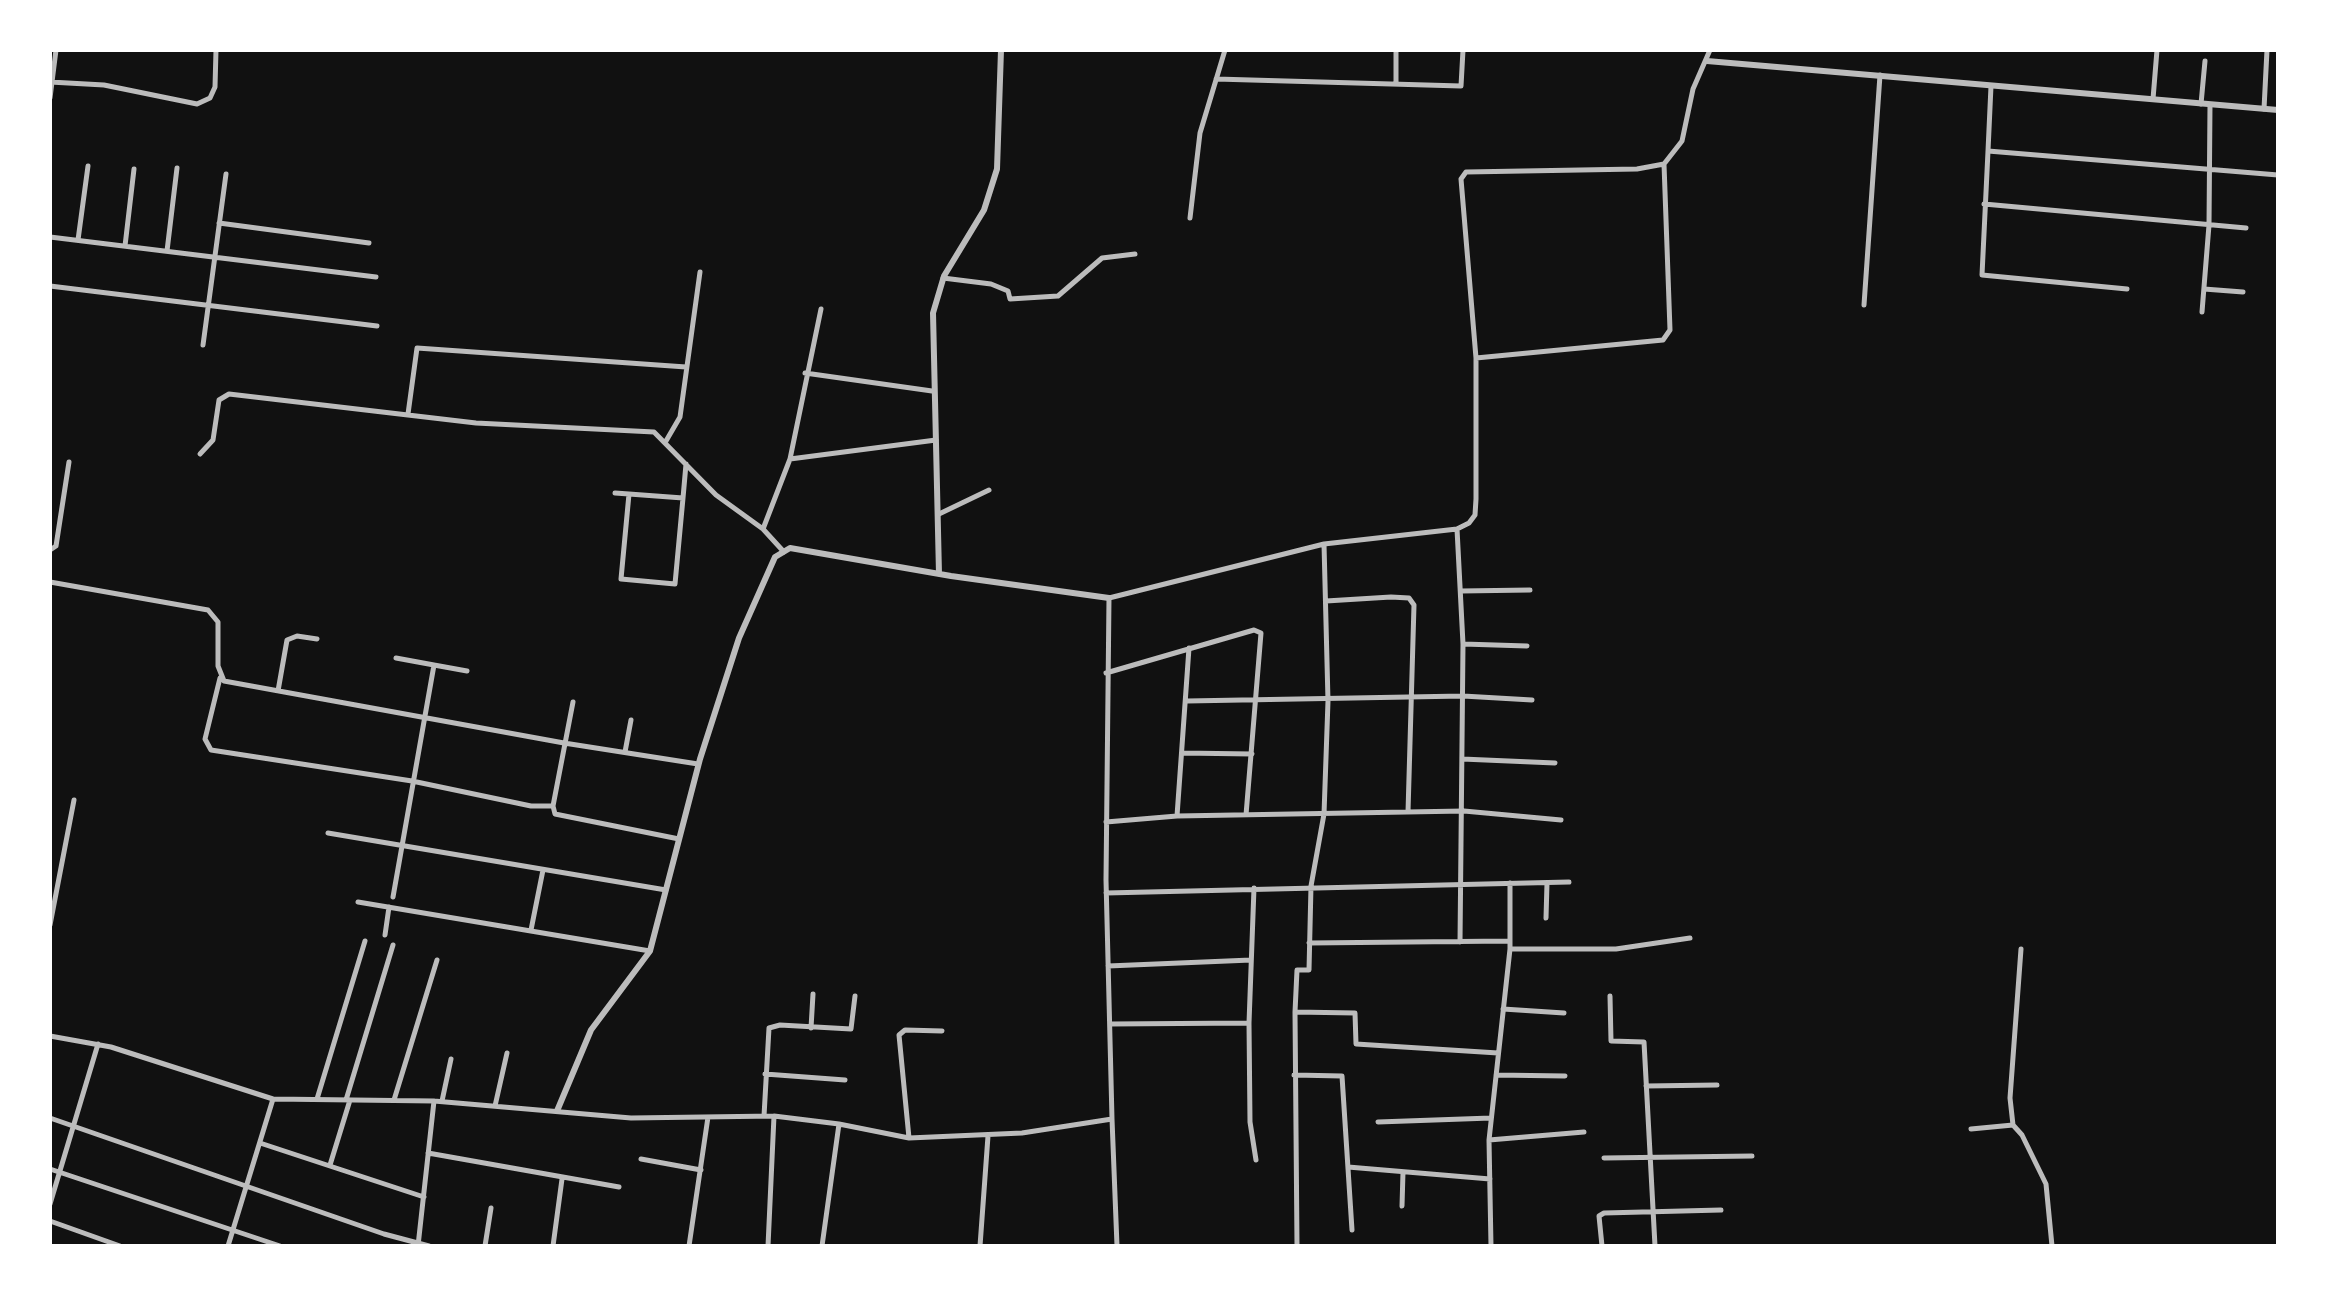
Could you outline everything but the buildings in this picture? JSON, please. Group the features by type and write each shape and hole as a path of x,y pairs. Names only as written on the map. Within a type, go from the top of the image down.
{"street":[{"path":"50,98 56,50"},
{"path":"51,82 104,85 197,104 210,98 215,87 216,50"},
{"path":"939,574 938,440 932,391 932,320 943,278 984,210 997,169 1001,50"},
{"path":"1190,218 1200,133 1225,50"},
{"path":"1396,50 1396,84"},
{"path":"1216,79 1461,86 1463,50"},
{"path":"1476,358 1663,340 1670,330 1664,164 1682,141 1693,89 1710,50"},
{"path":"2153,99 2157,50"},
{"path":"2264,109 2267,50"},
{"path":"1707,61 2278,110"},
{"path":"2202,312 2209,225 2205,61"},
{"path":"1864,305 1880,75"},
{"path":"1991,86 1982,275 2127,289"},
{"path":"1988,151 2278,175"},
{"path":"557,1111 591,1030 650,951 698,764 739,638 775,557 790,548 939,574 1109,598 1324,544 1457,529 1475,515 1476,358 1461,179 1466,172 1637,169 1664,164"},
{"path":"78,240 88,166"},
{"path":"167,251 177,168"},
{"path":"125,246 134,169"},
{"path":"203,345 226,174"},
{"path":"1984,204 2246,228"},
{"path":"219,223 369,243"},
{"path":"50,237 376,277"},
{"path":"943,278 991,284 1008,291 1010,299 1058,296 1102,258 1135,254"},
{"path":"666,441 680,417 700,272"},
{"path":"50,286 377,326"},
{"path":"2204,289 2243,292"},
{"path":"763,529 790,459 805,373 821,309"},
{"path":"408,414 417,348 686,367"},
{"path":"805,373 932,391"},
{"path":"200,454 213,440 219,400 229,394 491,424 654,432 716,495 763,529 784,552"},
{"path":"790,459 938,440"},
{"path":"50,550 56,546 69,462"},
{"path":"629,494 621,579 675,584 686,463"},
{"path":"939,514 989,490"},
{"path":"615,493 683,498"},
{"path":"1457,529 1463,644 1464,811 1460,942"},
{"path":"1297,1246 1295,1012 1297,970 1309,970 1311,886 1324,814 1328,701 1324,544"},
{"path":"50,582 208,610 218,622 220,677 205,739 211,750 412,781 531,806 553,806"},
{"path":"1461,591 1530,590"},
{"path":"1326,601 1391,597 1409,598 1414,605 1408,812"},
{"path":"1109,598 1106,893 1117,1246"},
{"path":"1106,673 1254,630 1261,633 1246,815"},
{"path":"278,691 287,640 297,636 317,639"},
{"path":"1463,644 1527,646"},
{"path":"1177,816 1189,648"},
{"path":"396,658 467,671"},
{"path":"393,897 434,665"},
{"path":"220,677 232,683 424,718 698,764"},
{"path":"1187,701 1328,701 1463,696 1532,700"},
{"path":"573,702 553,806 555,814 679,839"},
{"path":"625,752 631,720"},
{"path":"1182,753 1252,754"},
{"path":"1462,759 1555,763"},
{"path":"50,925 74,800"},
{"path":"1106,822 1177,816 1464,811 1561,820"},
{"path":"328,833 666,890"},
{"path":"531,930 543,870"},
{"path":"1106,893 1569,882"},
{"path":"1491,1246 1489,1140 1510,945 1510,883"},
{"path":"1546,918 1547,883"},
{"path":"1254,888 1249,1108 1256,1160"},
{"path":"358,902 650,951"},
{"path":"385,935 389,907"},
{"path":"1309,943 1460,942 1616,949 1690,938"},
{"path":"317,1099 365,941"},
{"path":"330,1165 393,945"},
{"path":"2021,949 2010,1098 2013,1125 2043,1171 2051,1215 2052,1246"},
{"path":"394,1100 437,960"},
{"path":"1108,966 1251,960"},
{"path":"811,1028 813,994"},
{"path":"764,1116 769,1028 780,1025 851,1029 855,996"},
{"path":"1610,996 1611,1041 1644,1042 1655,1246"},
{"path":"1503,1009 1564,1013"},
{"path":"1295,1012 1355,1013 1356,1044 1498,1053"},
{"path":"1110,1024 1249,1023"},
{"path":"909,1138 899,1035 905,1030 942,1031"},
{"path":"50,1036 98,1044 273,1099 442,1101 631,1118 774,1116 839,1124 909,1138 988,1136 1112,1119"},
{"path":"50,1204 98,1044"},
{"path":"495,1106 507,1053"},
{"path":"442,1101 451,1059"},
{"path":"765,1074 845,1080"},
{"path":"1294,1075 1342,1076 1352,1230"},
{"path":"1496,1075 1565,1076"},
{"path":"1646,1086 1717,1085"},
{"path":"228,1246 273,1099"},
{"path":"418,1245 434,1101"},
{"path":"768,1246 774,1116"},
{"path":"689,1246 708,1117"},
{"path":"50,1118 418,1245 429,1246"},
{"path":"1378,1122 1491,1118"},
{"path":"822,1246 839,1124"},
{"path":"1971,1129 2013,1125"},
{"path":"1489,1140 1584,1132"},
{"path":"980,1246 988,1136"},
{"path":"260,1143 424,1197"},
{"path":"428,1153 619,1187"},
{"path":"1604,1158 1752,1156"},
{"path":"641,1159 701,1170"},
{"path":"1348,1167 1490,1179"},
{"path":"50,1169 280,1246"},
{"path":"1402,1206 1403,1172"},
{"path":"553,1246 562,1179"},
{"path":"485,1246 491,1208"},
{"path":"1602,1246 1599,1216 1604,1213 1721,1210"},
{"path":"50,1221 120,1246"}]}
